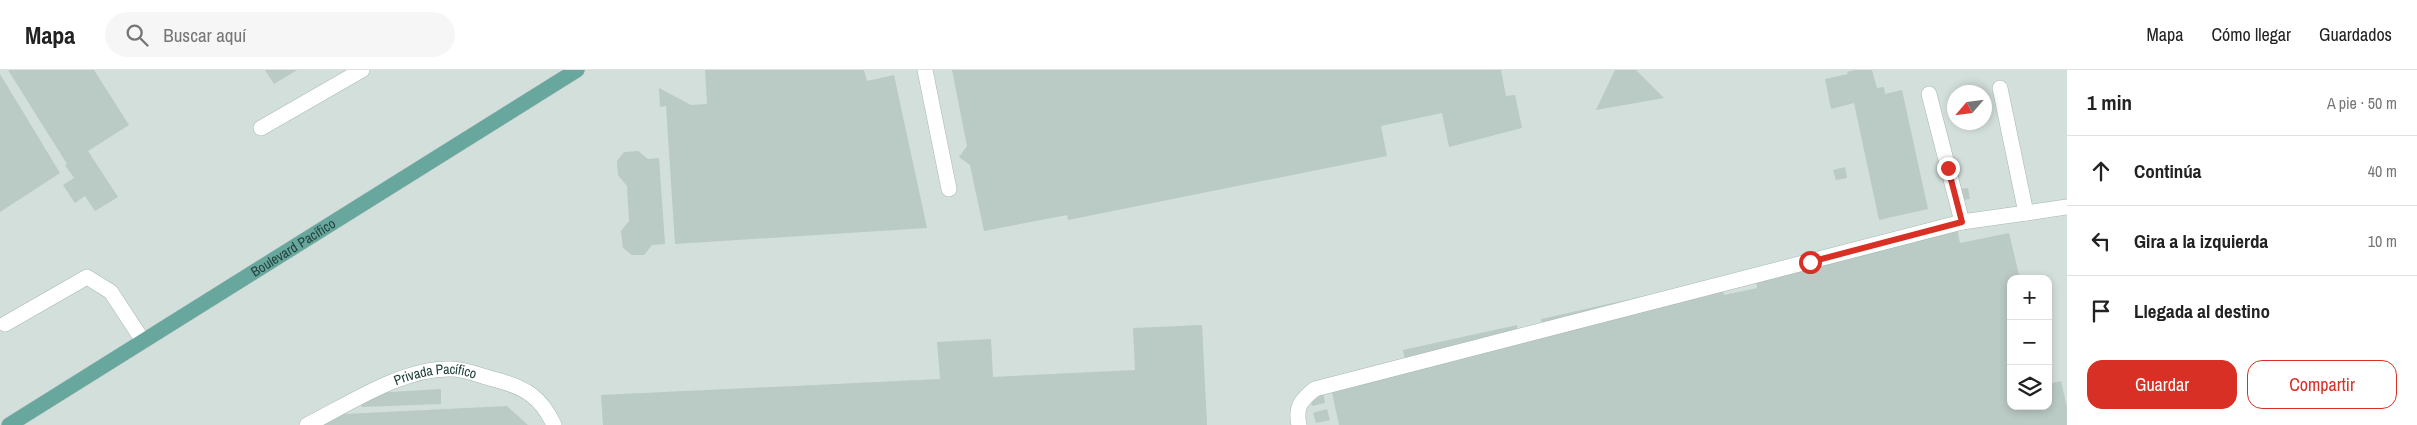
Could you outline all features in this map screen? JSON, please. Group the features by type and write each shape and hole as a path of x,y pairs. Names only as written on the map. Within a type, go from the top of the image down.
{"main road":[{"name":"Boulevard Pacífico","path":"8,425 577,70"}],"lane":[{"path":"261,128 362,70"},
{"path":"925,70 949,189"},
{"path":"2000,88 2026,213"},
{"path":"1929,94 1962,222"},
{"path":"1299,425 1297,414 1300,401 1315,390 1962,222 2067,207"},
{"path":"5,324 87,277 111,292 143,341"},
{"name":"Privada Pacífico","path":"307,425 401,378 428,370 454,369 520,387 537,398 554,425"}],"shaded area":[{"path":"0,70 2067,70 2067,425 0,425"}],"building":[{"path":"8,70 94,70 129,125 88,151 118,197 95,211 85,196 75,203 63,185 74,178 65,165 67,164"},
{"path":"265,70 297,70 274,84"},
{"path":"705,70 864,70 867,81 894,75 927,228 675,244 666,106 660,107 659,88 691,105 707,104"},
{"path":"952,70 1501,70 1506,96 1515,95 1522,128 1449,147 1442,113 1381,126 1387,156 1068,220 1067,215 984,231 970,165 959,157 967,146"},
{"path":"1615,70 1636,70 1664,98 1596,110"},
{"path":"1872,70 1877,88 1884,87 1885,94 1902,90 1928,209 1879,220 1854,103 1831,109 1825,79 1848,74 1847,72"},
{"path":"0,74 60,173 0,212"},
{"path":"638,151 648,159 659,158 665,244 652,245 644,255 632,255 623,248 621,231 629,221 627,186 618,175 617,161 624,152"},
{"path":"1845,167 1847,178 1836,180 1833,170"},
{"path":"1968,188 1970,199 1962,200 1959,189"},
{"path":"1957,228 1960,243 2009,233 2019,275 2007,275 2007,410 2052,410 2052,383 2061,381 2067,408 2067,425 1339,425 1330,383 1406,366 1403,350 1517,325 1520,341 1544,335 1541,319 1720,279 1724,295 1757,288 1754,271"},
{"path":"1202,325 1207,425 603,425 601,395 940,379 937,342 991,339 993,377 1135,370 1133,328"},
{"path":"441,389 441,404 362,407 359,401 375,393"},
{"path":"1323,392 1325,403 1312,406 1310,396"},
{"path":"507,406 528,425 321,425 344,414"},
{"path":"1327,409 1330,420 1316,423 1313,413"}],"route":[{"path":"1810,262 1962,222 1948,168"}]}
